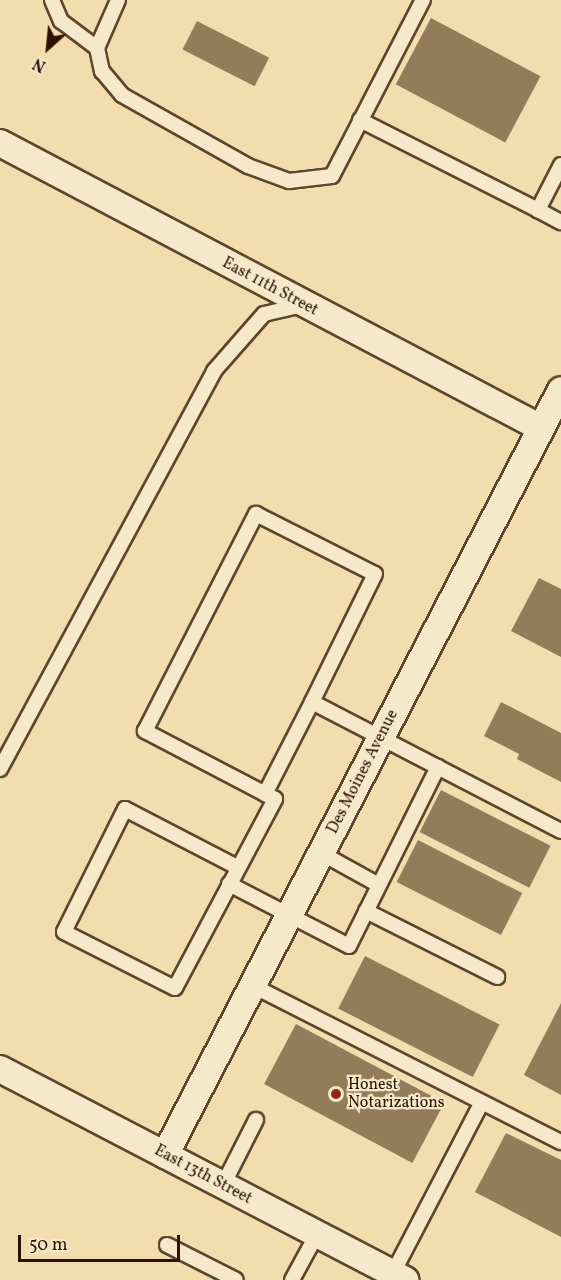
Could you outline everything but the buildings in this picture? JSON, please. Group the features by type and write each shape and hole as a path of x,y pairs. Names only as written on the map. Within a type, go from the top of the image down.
{"street":[{"name":"East 11th Street","path":"0,143 303,305 542,428"},
{"name":"Des Moines Avenue","path":"165,1155 561,390"},
{"name":"East 13th Street","path":"0,1069 317,1234 387,1275"}],"lane":[{"path":"52,0 61,21 97,48"},
{"path":"118,0 97,48 102,71 122,95 248,166 289,181 332,176 423,0"},
{"path":"360,120 561,222"},
{"path":"538,210 561,165"},
{"path":"0,769 214,371 264,314 303,305"},
{"path":"237,867 125,809 64,932 175,988 275,799 265,794 145,731 256,514 375,574 265,794"},
{"path":"312,702 561,831"},
{"path":"229,884 349,946 438,767"},
{"path":"321,853 379,885"},
{"path":"366,911 497,977"},
{"path":"253,986 481,1104 561,1142"},
{"path":"387,1275 481,1104"},
{"path":"223,1185 256,1120"},
{"path":"292,1280 317,1234"},
{"path":"167,1245 234,1280"}],"place":[{"name":"Honest Notarizations","path":"336,1094"}]}
